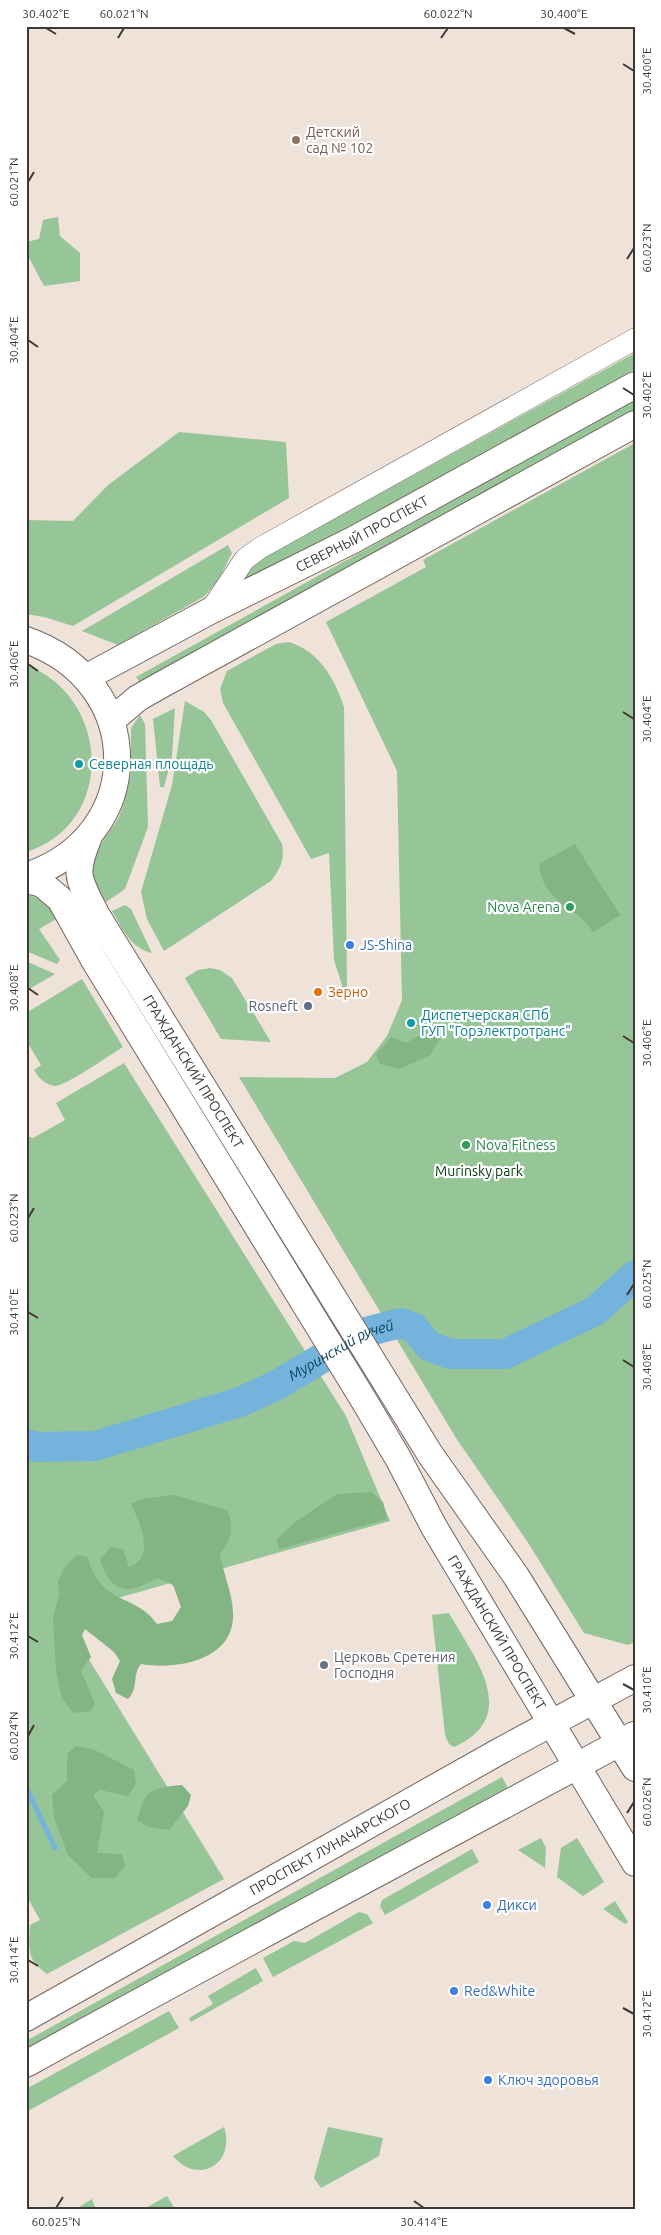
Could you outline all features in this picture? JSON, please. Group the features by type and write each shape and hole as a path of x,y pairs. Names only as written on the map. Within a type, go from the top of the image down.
{"main road":[{"name":"СЕВЕРНЫЙ ПРОСПЕКТ","path":"87,677 210,611 353,540 635,385"},
{"path":"112,720 138,698 635,424"},
{"path":"26,640 60,654 87,677 101,697 112,720 118,751 115,782 105,812 88,839 68,856 46,870 26,878"},
{"name":"ГРАЖДАНСКИЙ ПРОСПЕКТ","path":"88,839 80,859 78,873 81,885 96,914 430,1454 516,1576 593,1701"},
{"name":"ГРАЖДАНСКИЙ ПРОСПЕКТ","path":"26,878 42,884 60,899 94,960 363,1398 398,1458 434,1527 635,1863"},
{"name":"ПРОСПЕКТ ЛУНАЧАРСКОГО","path":"26,2018 551,1723 635,1678"},
{"path":"593,1701 627,1738 635,1768"},
{"path":"26,2064 184,1976 360,1884 627,1738"}],"street":[{"path":"210,611 246,558 260,548 635,339"}],"green space":[{"path":"58,217 60,236 80,253 80,281 44,286 26,252 26,242 39,239 43,220"},
{"path":"635,353 635,369 249,582 243,579 254,566 267,556"},
{"path":"635,400 635,410 141,684 136,677"},
{"path":"179,432 286,442 289,498 73,626 44,617 26,614 26,520 73,521 108,485"},
{"name":"Murinsky park","path":"635,443 635,1642 628,1645 584,1633 527,1541 456,1438 239,1077 335,1078 367,1062 387,1036 402,1000 397,771 326,622 426,567 423,560"},
{"path":"228,545 232,553 219,579 205,596 118,645 82,631"},
{"path":"289,642 309,652 324,667 336,686 344,707 347,987 343,988 334,960 329,853 311,859 223,703 220,689 227,671 276,644"},
{"path":"26,665 54,681 75,704 87,731 92,760 88,789 76,815 55,837 26,852"},
{"path":"185,701 204,712 211,720 282,844 283,855 279,868 271,881 164,951 147,919 141,892 172,785"},
{"path":"175,708 172,757 164,787 160,787 153,719"},
{"path":"140,715 145,724 148,827 125,889 106,902 93,881 91,859 118,819 124,803 131,774 131,728"},
{"path":"575,844 620,915 593,932 578,915 553,896 542,877 539,864"},
{"path":"26,896 41,899 58,918 39,929 60,960 57,964 26,951"},
{"path":"125,905 131,909 152,953 138,947 128,937 112,911"},
{"path":"26,961 55,974 26,991"},
{"path":"210,968 220,970 232,978 271,1042 221,1039 185,978 198,970"},
{"path":"82,979 123,1047 69,1081 61,1085 51,1085 42,1080 34,1070 41,1065 26,1040 26,1013"},
{"path":"435,1026 441,1037 430,1055 399,1069 380,1064 376,1055 391,1037 406,1043"},
{"path":"124,1063 346,1416 390,1521 61,1614 224,1879 47,1974 35,1964 30,1953 30,1925 40,1920 26,1895 26,1135 33,1138 65,1120 56,1103"},
{"path":"371,1492 383,1502 387,1519 279,1549 277,1539 294,1523 337,1494"},
{"path":"173,1495 227,1510 231,1522 231,1533 220,1553 233,1610 230,1633 223,1644 212,1653 199,1659 169,1665 141,1664 138,1668 133,1690 128,1699 116,1693 112,1679 120,1661 114,1652 85,1629 82,1635 91,1657 81,1671 95,1704 91,1711 74,1713 62,1699 56,1671 53,1618 59,1594 58,1581 66,1565 77,1555 88,1557 93,1572 100,1583 109,1591 139,1607 157,1624 172,1621 181,1607 173,1585 158,1578 132,1589 120,1588 107,1576 100,1559 111,1547 123,1549 129,1567 137,1562 142,1556 144,1548 141,1529 131,1504 141,1499"},
{"path":"449,1613 479,1666 486,1684 489,1702 486,1719 475,1734 454,1747 449,1744 445,1735 432,1615"},
{"path":"76,1746 95,1750 134,1770 136,1784 128,1796 100,1790 93,1795 104,1812 97,1853 122,1854 125,1866 115,1878 92,1878 68,1855 54,1817 52,1795 67,1781 67,1754"},
{"path":"502,1777 508,1788 26,2054 26,2041"},
{"path":"182,1785 191,1795 188,1806 169,1830 148,1827 137,1820 143,1802 151,1792 163,1787"},
{"path":"541,1838 546,1848 545,1868 518,1850"},
{"path":"577,1838 604,1882 583,1896 557,1877 561,1848"},
{"path":"472,1849 479,1862 385,1915 380,1906 382,1900"},
{"path":"615,1901 628,1922 625,1924 603,1909"},
{"path":"359,1912 367,1914 373,1923 273,1977 263,1958 294,1941 305,1943"},
{"path":"256,1968 263,1981 191,2022 189,2018 213,2004 208,1996"},
{"path":"169,2011 179,2028 26,2112 26,2089"},
{"path":"224,2127 225,2151 220,2160 212,2167 203,2170 193,2169 183,2165 173,2156"},
{"path":"328,2127 383,2138 379,2156 321,2188 314,2178"},
{"path":"167,2196 175,2209 144,2209"},
{"path":"92,2199 96,2209 76,2209"}],"waterway":[{"name":"Муринский ручей","path":"26,1444 37,1447 95,1446 240,1402 275,1386 366,1332 400,1323 414,1328 429,1346 450,1354 505,1354 595,1311 635,1275"},
{"path":"26,1787 55,1848"}],"place":[{"name":"Детский сад № 102","path":"296,140"},
{"name":"Северная площадь","path":"79,764"},
{"name":"Nova Arena","path":"570,907"},
{"name":"JS-Shina","path":"350,945"},
{"name":"Зерно","path":"318,992"},
{"name":"Rosneft","path":"308,1006"},
{"name":"Диспетчерская СПб ГУП \"Горэлектротранс\"","path":"411,1023"},
{"name":"Nova Fitness","path":"466,1145"},
{"name":"Церковь Сретения Господня","path":"324,1665"},
{"name":"Дикси","path":"487,1905"},
{"name":"Red&White","path":"454,1991"},
{"name":"Ключ здоровья","path":"488,2080"}]}
